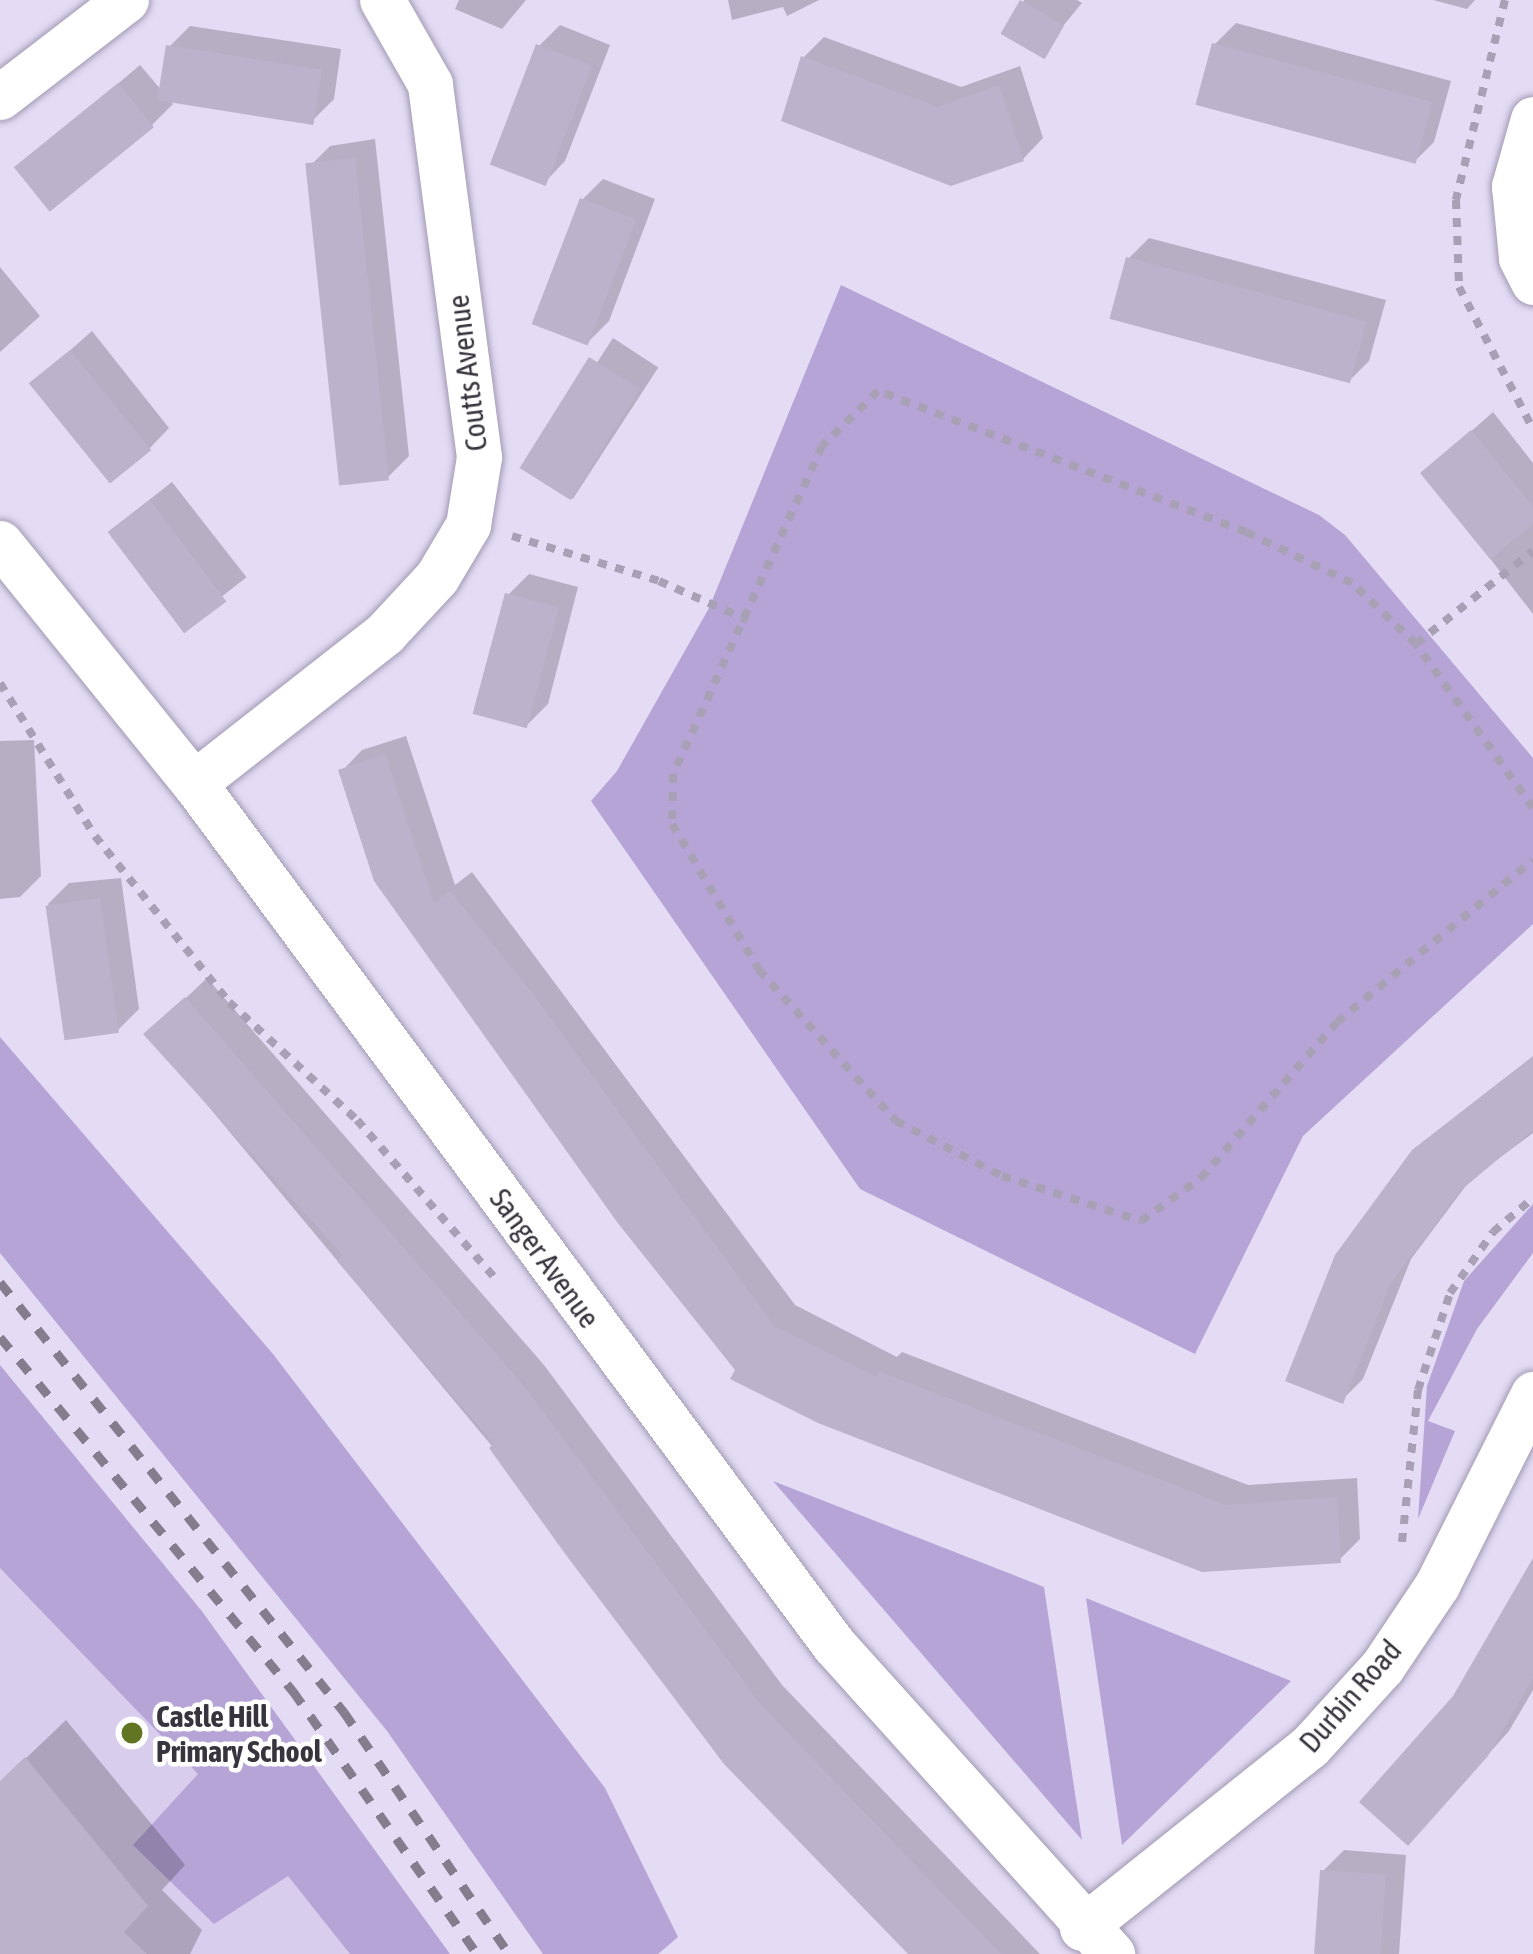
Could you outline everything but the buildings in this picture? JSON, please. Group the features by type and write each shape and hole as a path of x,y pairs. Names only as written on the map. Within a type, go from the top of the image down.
{"street":[{"path":"0,98 126,0"},
{"name":"Coutts Avenue","path":"194,783 385,633 436,577 468,526 479,457 430,84 382,0"},
{"path":"1533,119 1514,186 1521,258 1533,282"},
{"name":"Sanger Avenue","path":"0,544 194,783 834,1645 1097,1941"},
{"name":"Durbin Road","path":"1097,1941 1310,1746 1382,1667 1437,1585 1533,1394"}],"path":[{"path":"1533,808 1416,644 1352,583 1246,532 878,391 823,446 748,620 673,774 672,824 759,970 896,1121 1002,1176 1141,1221 1201,1178 1336,1022 1533,860"},
{"path":"468,526 659,581 748,620"},
{"path":"1416,644 1533,551"},
{"path":"0,683 95,836 229,1003 357,1120 505,1288"},
{"path":"1399,1567 1418,1390 1450,1293 1492,1232 1533,1198"}],"shaded area":[{"path":"841,285 1319,515 1345,535 1533,758 1533,924 1303,1136 1195,1354 860,1189 591,801 617,771 709,608"},
{"path":"0,1037 273,1354 605,1788 678,1937 658,1954 543,1954 387,1731 0,1253"},
{"path":"1533,1204 1533,1253 1477,1329 1428,1421 1455,1431 1418,1519 1427,1386 1464,1281"},
{"path":"0,1365 201,1610 450,1954 350,1954 288,1876 214,1924 133,1845 198,1774 0,1568"},
{"name":"Castle Hill Primary School","path":"0,1406 440,1954 0,1954"},
{"path":"773,1481 1044,1587 1082,1840"},
{"path":"1086,1598 1291,1681 1122,1845"}],"railway":[{"path":"0,1282 344,1712 509,1954"},
{"path":"0,1337 293,1691 477,1954"}],"place":[{"name":"Castle Hill Primary School","path":"132,1733"}]}
